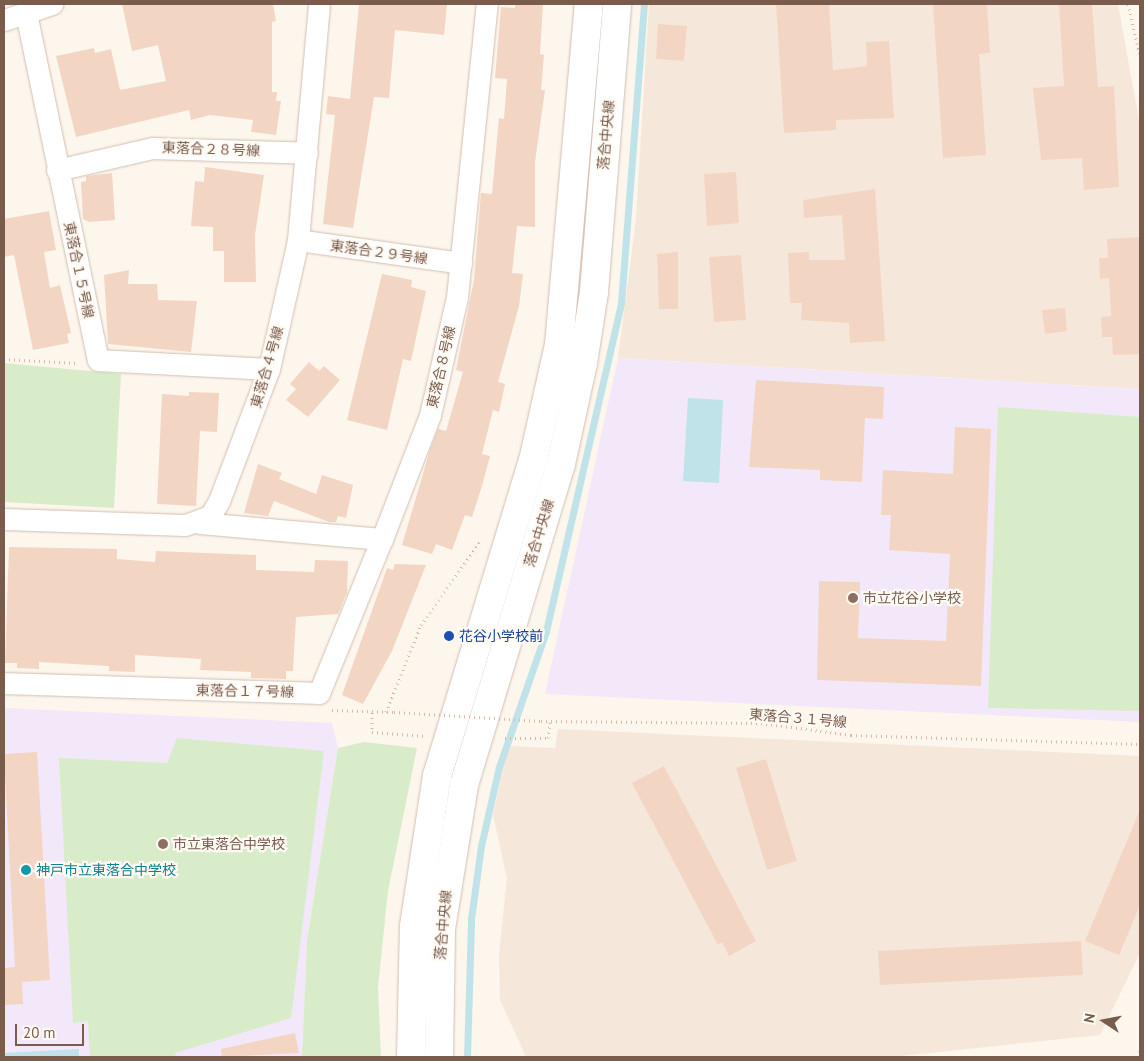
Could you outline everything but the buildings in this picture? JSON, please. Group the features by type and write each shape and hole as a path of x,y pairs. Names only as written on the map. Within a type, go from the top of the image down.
{"street":[{"path":"4,20 52,4"},
{"name":"東落合４号線","path":"199,523 219,501 269,369 298,240 319,4"},
{"name":"東落合８号線","path":"382,539 430,415 461,263 487,4"},
{"name":"落合中央線","path":"411,1057 414,926 437,776 533,461 559,345 589,4"},
{"name":"落合中央線","path":"439,1057 441,929 464,785 561,464 585,354 617,4"},
{"name":"東落合１５号線","path":"26,13 57,170 98,360"},
{"name":"東落合２８号線","path":"57,170 152,148 307,153"},
{"name":"東落合２９号線","path":"298,240 461,263"},
{"path":"98,360 269,369"},
{"path":"4,519 199,523 382,539"},
{"name":"東落合１７号線","path":"4,683 319,693 382,539"}],"path":[{"path":"1128,4 1140,57"},
{"path":"4,359 86,364 98,360"},
{"path":"386,712 421,625 484,535"},
{"path":"372,712 372,732 428,736"},
{"name":"東落合３１号線","path":"394,712 541,721 761,723 851,735 1140,744"},
{"path":"494,738 548,738 550,721"},
{"path":"1138,1057 1140,1050"}],"shaded area":[{"path":"649,4 1118,4 1140,126 1140,389 618,358 636,218"},
{"name":"市立花谷小学校","path":"618,358 1140,389 1140,722 545,694"},
{"name":"市立東落合中学校","path":"4,708 332,723 338,748 307,940 302,1057 4,1057"},
{"path":"558,729 1140,756 1140,953 1100,1035 891,1057 526,1057 500,1000 499,954 507,878 493,815 508,746 555,748"}],"green space":[{"path":"4,363 121,374 114,508 4,502"},
{"path":"998,407 1140,417 1140,711 988,708"},
{"name":"市立東落合中学校","path":"177,738 324,751 291,1018 175,1053 176,1057 90,1057 88,1021 73,1023 59,758 167,763"},
{"path":"364,742 417,748 388,891 378,987 381,1057 302,1057 307,940 338,748"}],"water":[{"path":"688,398 723,400 719,483 683,481"},
{"path":"79,1049 79,1057 4,1057 4,1053"}],"waterway":[{"path":"467,1057 471,919 481,846 499,767 546,631 621,303 644,4"}],"place":[{"name":"市立花谷小学校","path":"853,598"},
{"name":"花谷小学校前","path":"449,636"},
{"name":"市立東落合中学校","path":"163,844"},
{"name":"神戸市立東落合中学校","path":"26,870"}]}
